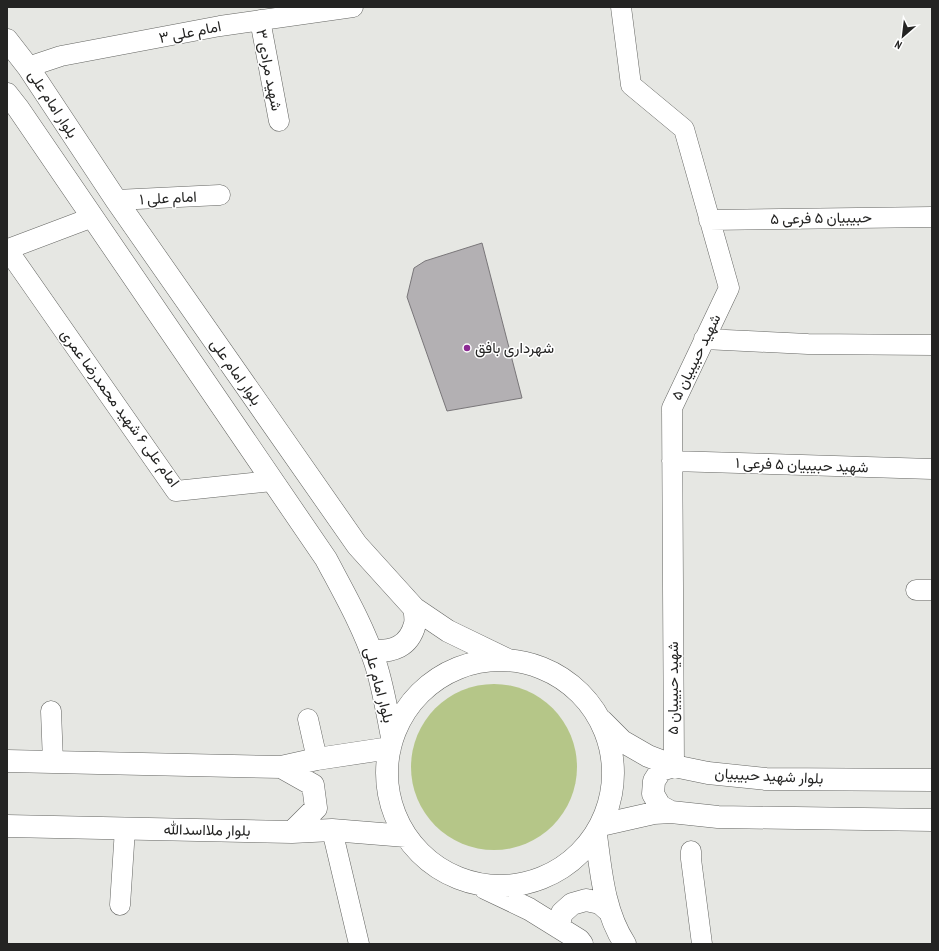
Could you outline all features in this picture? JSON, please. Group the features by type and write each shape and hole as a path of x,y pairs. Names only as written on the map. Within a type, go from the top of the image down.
{"main road":[{"name":"بلوار امام علی","path":"7,40 28,67 116,200 357,545 414,608 448,631 508,660"},
{"name":"بلوار امام علی","path":"7,94 93,217 326,559 357,616 372,651 385,700 391,743"},
{"path":"372,651 386,652 400,646 410,636 415,623 414,608"},
{"path":"473,883 508,886 542,878 572,861 598,830 612,792 612,753 599,717 576,688 544,668 508,660 470,663 436,679 409,704 391,743 386,772 391,805 406,836 424,857 447,873 473,883 529,909 579,940 582,944"},
{"name":"بلوار شهید حبیبیان","path":"599,717 622,741 648,756 674,766 708,773 766,779 932,780"},
{"path":"7,761 281,767 391,743"},
{"path":"671,812 660,806 653,794 654,781 661,770 674,766"},
{"path":"281,767 313,785 316,808 292,832"},
{"path":"598,830 654,813 671,812 718,817 932,820"},
{"name":"بلوار ملااسدالله","path":"7,826 292,832 332,830 406,836"},
{"path":"598,830 602,882 617,932 625,944"},
{"path":"558,927 562,913 572,904 586,900 600,903 610,912"}],"street":[{"name":"امام علی ۳","path":"28,67 61,56 220,26 353,7"},
{"name":"شهید حبیبیان ۵","path":"621,7 630,85 684,129 729,288 672,408 674,766"},
{"name":"شهید مرادی ۳","path":"260,20 279,121"},
{"name":"امام علی ۱","path":"116,200 220,195"},
{"path":"7,249 93,217"},
{"name":"حبیبیان ۵ فرعی ۵","path":"709,220 932,217"},
{"name":"امام علی ۶ شهید محمدرضا عمری","path":"7,249 176,491 272,481"},
{"path":"704,340 808,344 932,345"},
{"name":"شهید حبیبیان ۵ فرعی ۱","path":"672,461 932,469"},
{"path":"51,711 53,762"},
{"path":"308,719 318,759"},
{"path":"120,904 125,829"},
{"path":"332,830 359,944"},
{"path":"691,851 702,944"}],"green space":[{"path":"486,684 502,684 518,687 533,693 553,708 568,728 571,735 576,751 576,783 571,799 568,806 553,826 533,841 518,847 502,850 486,850 470,847 455,841 435,826 430,820 420,806 414,791 411,775 411,759 414,743 420,728 435,708 441,703 455,693 470,687"}],"building":[{"name":"شهرداری بافق","path":"482,243 522,398 447,411 407,297 414,268 425,261"}],"place":[{"name":"شهرداری بافق","path":"467,348"}]}
